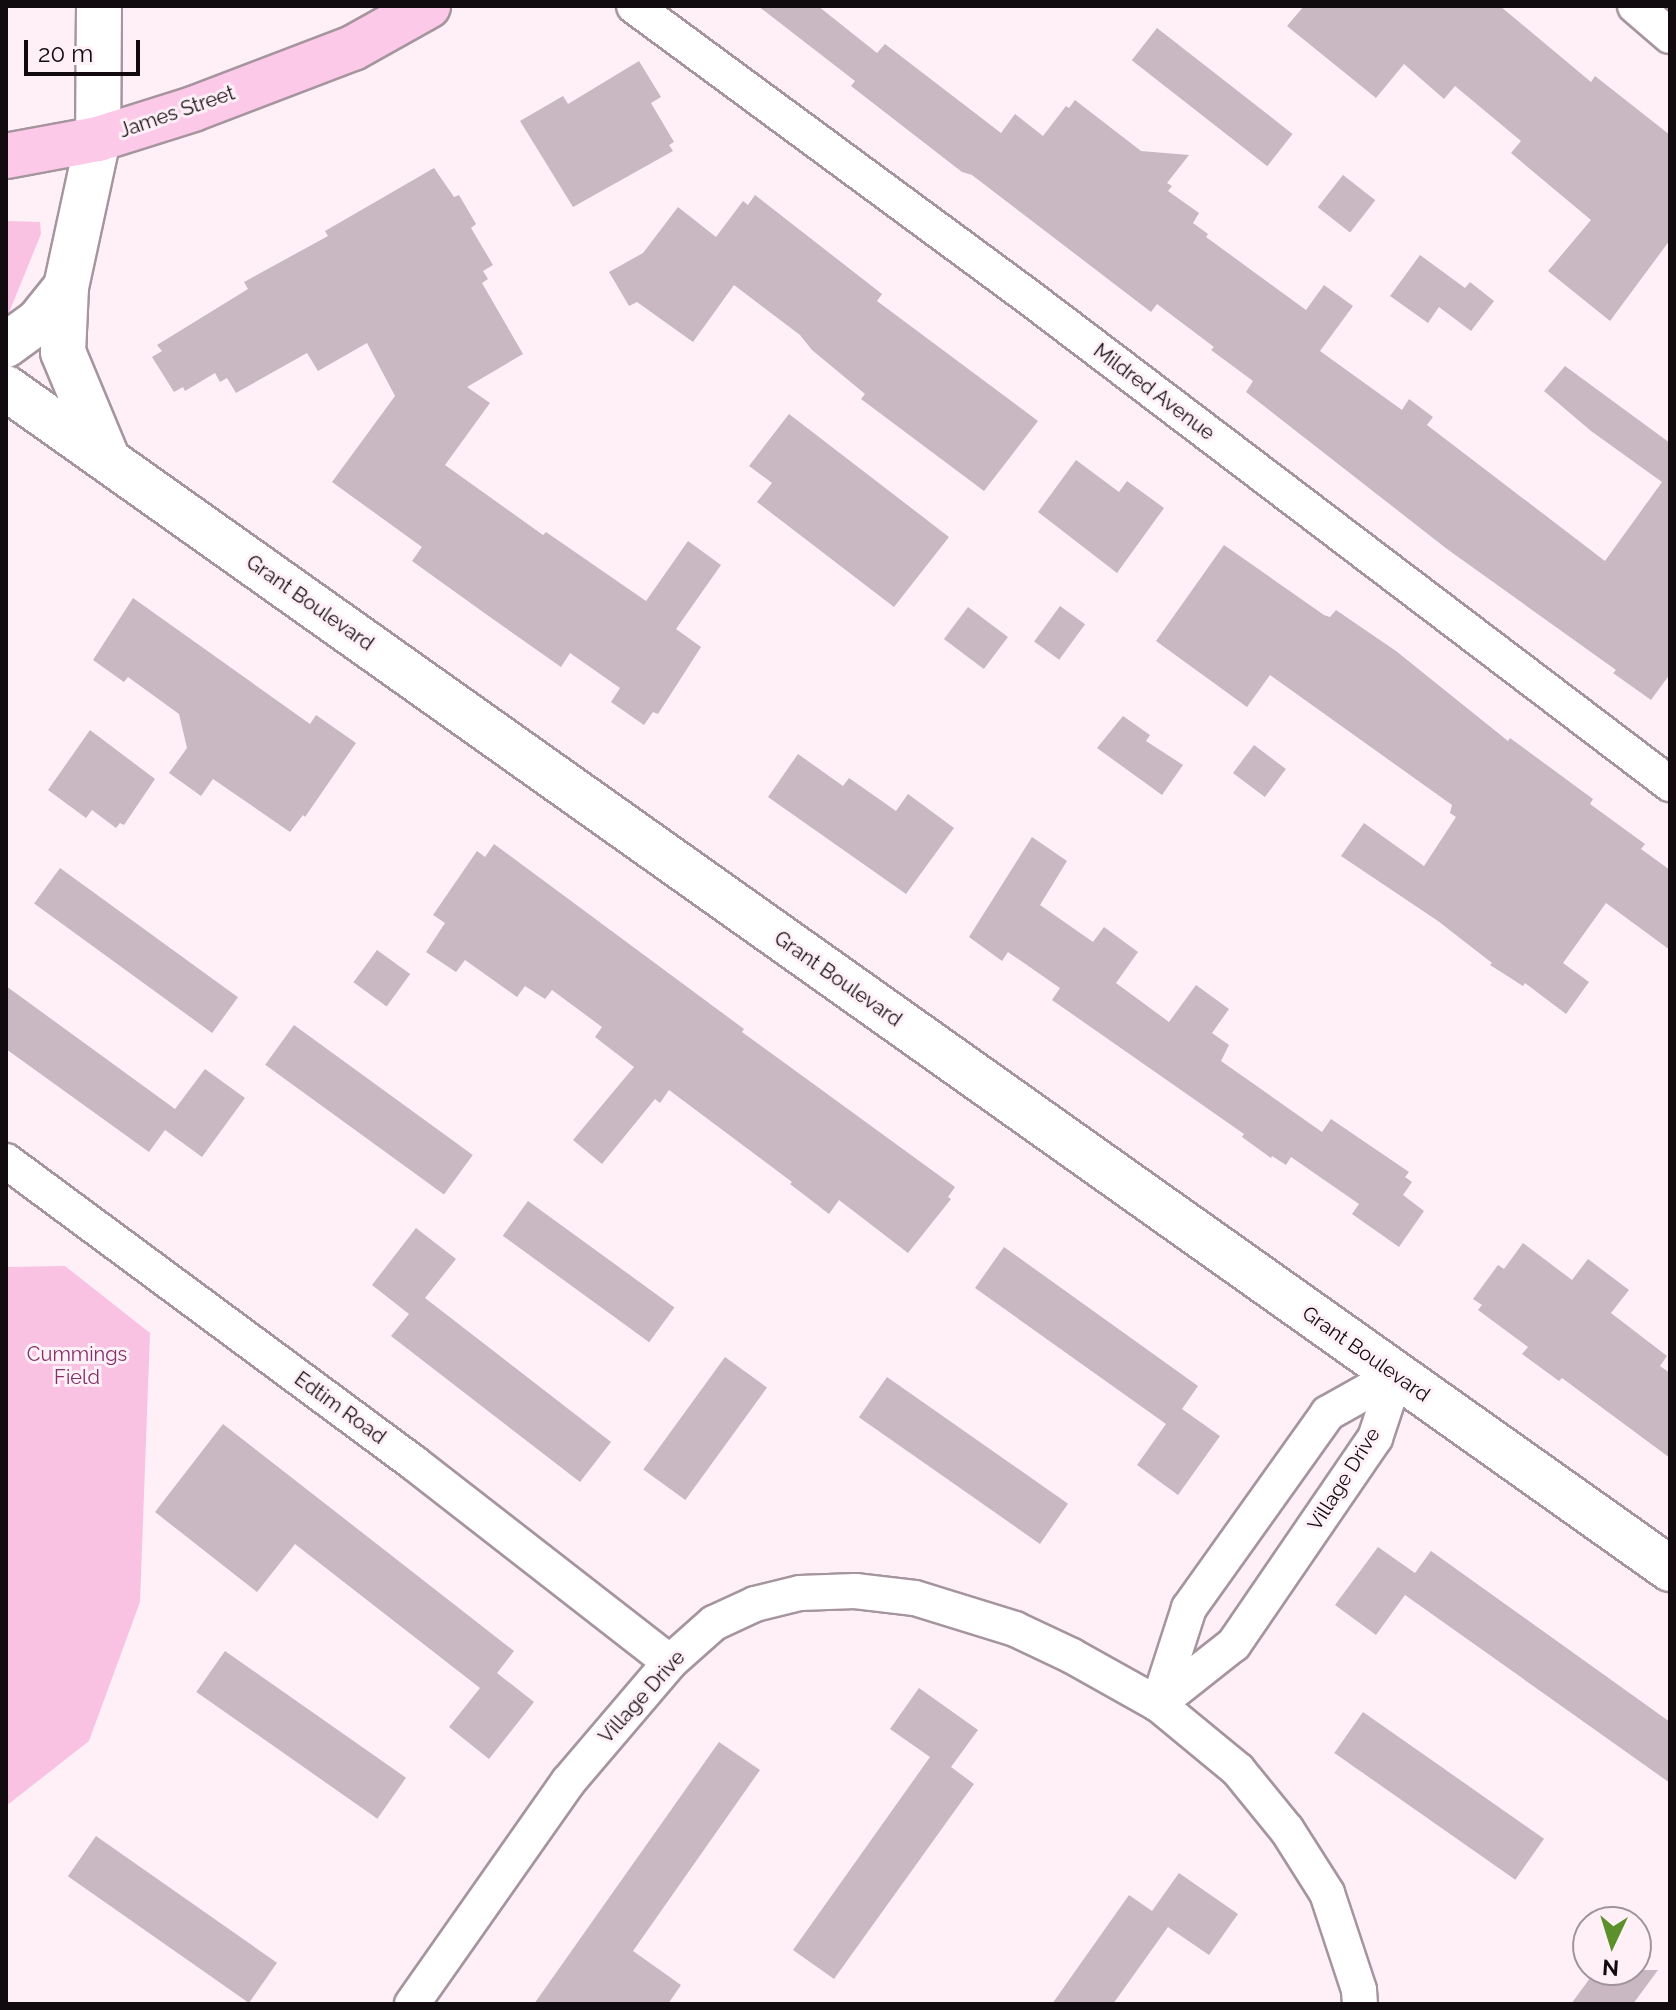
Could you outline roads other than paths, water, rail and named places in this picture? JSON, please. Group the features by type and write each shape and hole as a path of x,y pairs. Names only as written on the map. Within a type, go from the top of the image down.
{"main road":[{"name":"James Street","path":"6,156 98,139 193,109 353,48 428,6"}],"street":[{"path":"99,6 98,139 66,287 63,352 108,460"},
{"name":"Mildred Avenue","path":"634,6 1030,298 1670,784"},
{"path":"1635,6 1670,36"},
{"path":"6,345 38,322 66,287"},
{"name":"Grant Boulevard","path":"6,388 1670,1569"},
{"name":"Edtim Road","path":"6,1161 414,1463 670,1662"},
{"name":"Village Drive","path":"1158,1704 1189,1608 1328,1413 1396,1375"},
{"name":"Village Drive","path":"1158,1704 1234,1644 1375,1438 1396,1375"},
{"name":"Village Drive","path":"412,2004 568,1782 670,1662 714,1623 755,1604 800,1593 855,1591 915,1598 1015,1629 1072,1656 1158,1704 1238,1770 1287,1830 1327,1893 1359,1990 1360,2004"}],"park label":[{"name":"Cummings Field","path":"77,1366"}]}
